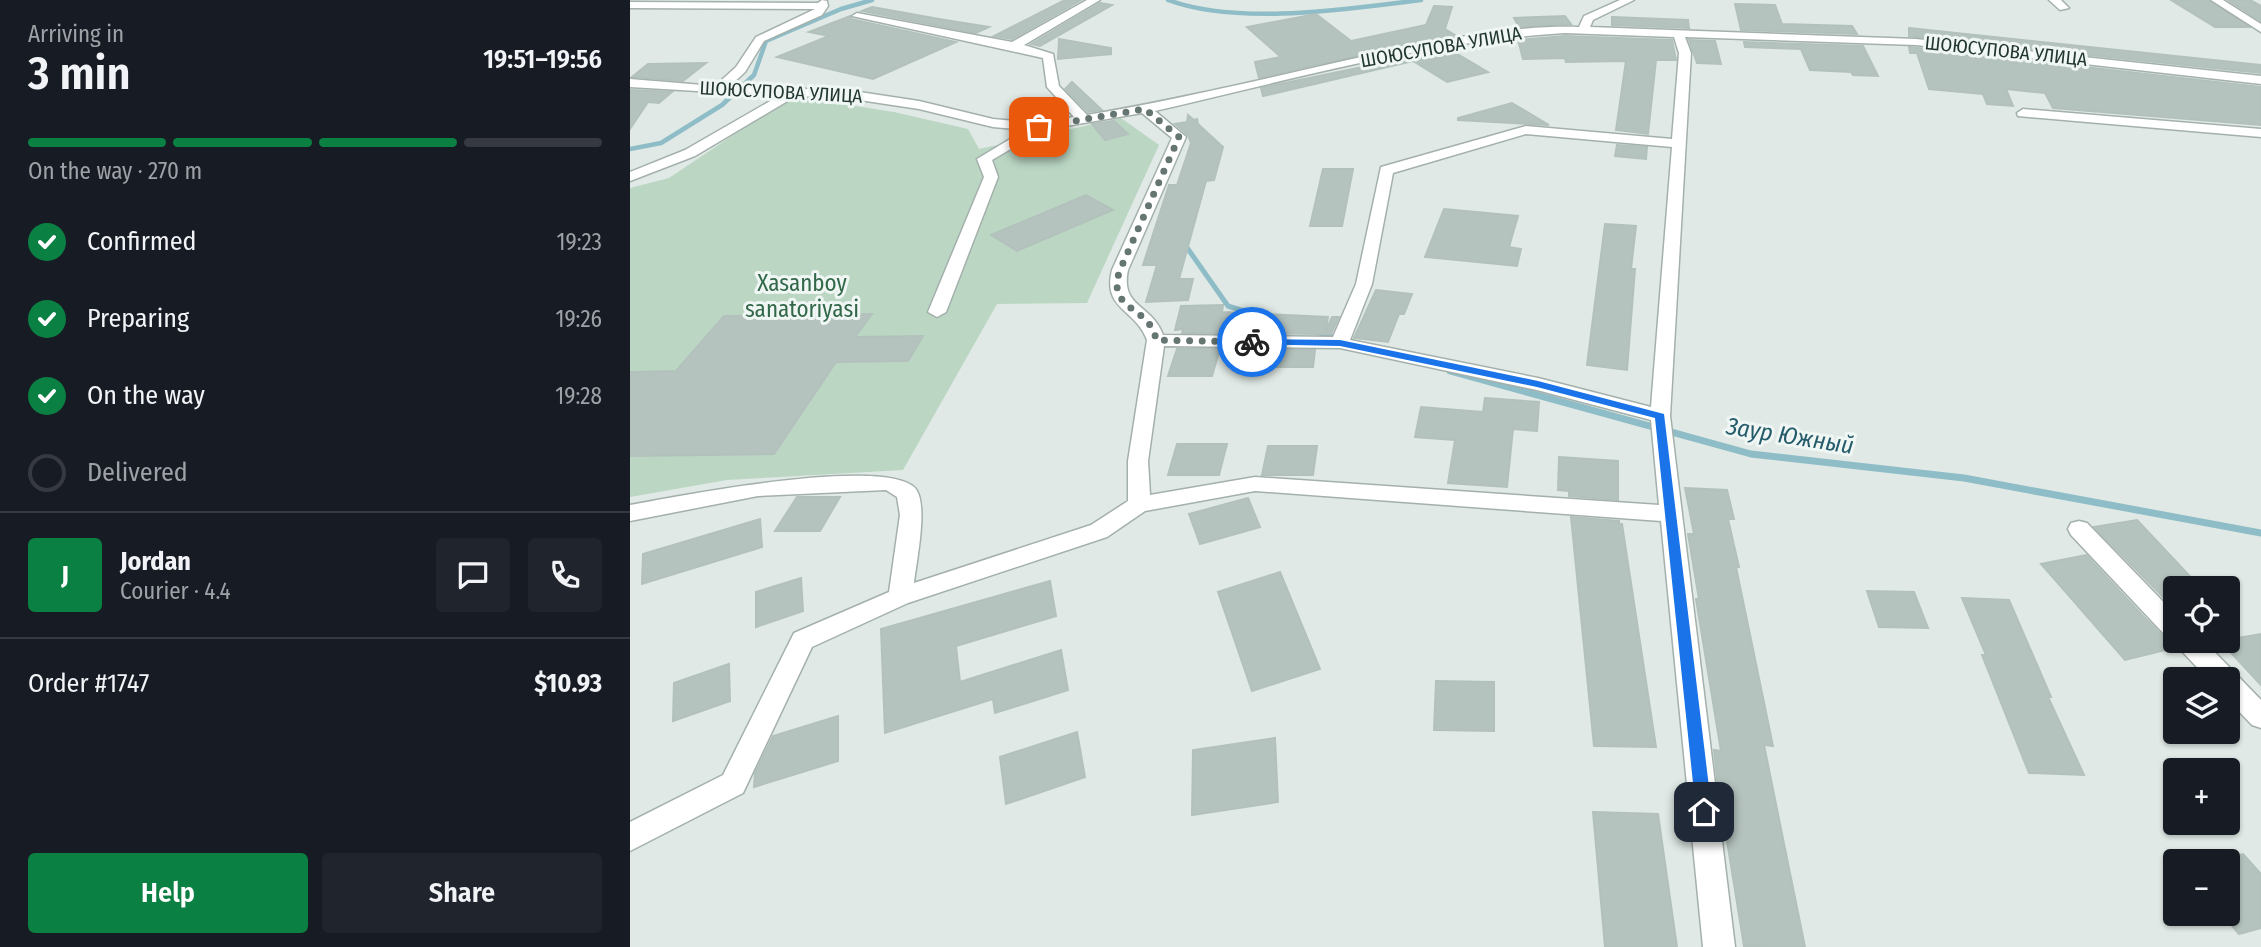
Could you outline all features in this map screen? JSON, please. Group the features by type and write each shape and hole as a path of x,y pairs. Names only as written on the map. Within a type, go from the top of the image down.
{"street":[{"path":"1014,46 1095,0"},
{"path":"1583,30 1588,18 1629,0"},
{"path":"2054,0 2064,8"},
{"path":"2216,0 2261,29"},
{"path":"630,5 823,3 818,13 760,39 741,69 718,89"},
{"path":"857,16 1014,46 1049,56 1053,87 1085,121"},
{"name":"ШОЮСУПОВА УЛИЦА","path":"630,83 861,96 919,105 993,122 1039,127 1145,109 1445,42 1509,33 1583,30 1927,43 2261,80"},
{"path":"1678,33 1685,53 1660,416 1720,947"},
{"path":"630,177 690,153 796,91"},
{"path":"1139,504 1138,461 1156,340 1149,323 1124,303 1118,296 1116,287 1120,270 1179,137 1145,109"},
{"path":"2023,113 2261,133"},
{"path":"937,312 991,177 984,159 1039,127"},
{"path":"1340,343 1364,284 1386,170 1526,130 1679,144"},
{"path":"1156,340 1340,343 1538,384 1660,416"},
{"path":"630,513 758,489 890,483 907,493 911,515 900,597"},
{"path":"630,837 733,784 803,640 900,597 1099,531 1139,504 1255,484 1670,514"},
{"path":"2079,529 2163,616"},
{"path":"2199,653 2213,667"},
{"path":"2240,696 2261,718"}],"green space":[{"name":"Xasanboy sanatoriyasi","path":"799,97 894,112 968,129 979,149 1121,118 1159,145 1087,303 997,304 903,470 727,480 630,497 630,188 669,178 781,103"}],"building":[{"path":"1065,0 1081,0 1012,39 994,36"},
{"path":"2171,0 2209,0 2249,27 2215,27"},
{"path":"2228,0 2250,0 2261,6 2261,21"},
{"path":"1100,3 1112,5 1040,46 1031,44"},
{"path":"1735,4 1775,5 1782,24 1852,26 1857,34 1741,30"},
{"path":"1434,6 1452,7 1445,29 1455,35 1259,78 1255,62 1281,57 1247,27 1316,14 1351,41 1426,25"},
{"path":"872,7 989,27 976,33 862,11"},
{"path":"850,16 851,19 956,42 873,79 777,57 829,36 809,32"},
{"path":"1565,16 1571,24 1519,27 1514,18"},
{"path":"1612,17 1688,20 1689,28 1612,25"},
{"path":"1909,28 2261,65 2261,73 1909,36"},
{"path":"1565,36 1672,40 1676,60 1656,60 1648,134 1616,130 1626,61 1566,62 1565,58 1523,59 1518,40"},
{"path":"1059,39 1111,48 1111,54 1058,59"},
{"path":"1689,40 1715,41 1721,64 1697,63"},
{"path":"1744,42 1863,46 1878,76 1810,70 1801,49 1745,47"},
{"path":"1909,47 2261,87 2261,125 2053,108 2045,93 2006,89 2013,106 1987,104 1983,94 1929,89 1917,53 1910,53"},
{"path":"1449,49 1488,72 1447,82 1413,61 1263,96 1261,88"},
{"path":"706,63 683,81 632,77 648,64"},
{"path":"1072,82 1102,110 1088,112 1065,89"},
{"path":"630,90 672,92 659,103 648,102 630,129"},
{"path":"1512,103 1549,125 1458,120 1458,118"},
{"path":"1188,115 1194,120 1197,119 1198,124 1223,147 1214,180 1206,181 1179,279 1193,279 1188,300 1146,302 1157,265 1143,265 1169,185 1177,185 1191,143 1188,135 1175,124 1187,122"},
{"path":"1114,121 1128,134 1105,140 1092,124"},
{"path":"1617,145 1647,147 1646,159 1615,156"},
{"path":"1323,169 1353,169 1342,226 1310,226"},
{"path":"1086,195 1113,210 1017,251 991,235"},
{"path":"1444,209 1518,216 1509,247 1521,249 1517,266 1425,257"},
{"path":"1605,224 1636,226 1631,269 1635,269 1627,370 1587,365"},
{"path":"1376,290 1412,294 1404,314 1399,314 1388,342 1354,338"},
{"path":"1223,305 1222,312 1328,317 1325,333 1332,317 1339,317 1331,334 1182,333 1183,329 1175,330 1181,306"},
{"path":"872,314 855,337 923,336 908,361 836,362 774,454 630,456 630,372 676,371 724,316"},
{"path":"1177,349 1220,349 1212,376 1168,376"},
{"path":"1272,350 1315,350 1313,367 1269,367"},
{"path":"1485,398 1539,402 1537,431 1513,429 1507,487 1448,483 1455,440 1415,437 1421,407 1483,412"},
{"path":"1177,444 1227,444 1219,475 1168,475"},
{"path":"1268,446 1317,446 1313,475 1262,475"},
{"path":"1559,457 1618,461 1618,500 1569,496 1569,491 1558,490"},
{"path":"1685,488 1727,490 1734,519 1728,519 1739,567 1736,567 1773,746 1764,745 1805,947 1744,946 1717,779 1714,750 1721,751 1696,599 1699,599 1688,534 1694,534"},
{"path":"797,497 840,497 820,531 775,531"},
{"path":"1248,498 1260,527 1200,544 1189,514"},
{"path":"1571,517 1619,521 1619,524 1622,524 1656,747 1594,746"},
{"path":"760,519 762,547 642,584 643,554"},
{"path":"2137,520 2190,576 2163,576 2163,597 2094,527"},
{"path":"2086,555 2163,637 2163,651 2125,660 2041,564"},
{"path":"1280,572 1320,669 1252,691 1218,592"},
{"path":"801,578 803,611 756,627 756,592"},
{"path":"1050,581 1056,616 956,646 960,682 1061,650 1068,690 995,713 993,699 885,733 881,629"},
{"path":"1867,591 1914,592 1928,628 1879,627"},
{"path":"1962,598 2009,600 2051,697 2048,697 2084,775 2029,773"},
{"path":"2261,634 2261,685 2231,653 2240,653 2240,638"},
{"path":"729,664 730,701 673,721 674,683"},
{"path":"1436,681 1494,682 1494,731 1434,730"},
{"path":"838,716 838,761 754,787 755,773 773,736"},
{"path":"1077,732 1085,777 1006,804 1000,757"},
{"path":"1275,738 1278,802 1192,815 1193,750"},
{"path":"1593,812 1658,814 1677,947 1605,947"},
{"path":"2243,854 2261,874 2261,928 2239,934 2232,926 2240,926 2240,855"}],"waterway":[{"path":"630,149 661,143 722,105 754,75 766,41 841,9 872,0"},
{"path":"1168,0 1196,8 1259,14 1327,11 1421,0"},
{"name":"Заур Южный","path":"1188,249 1228,306 1260,316"},
{"name":"Заур Южный","path":"1315,332 1341,339"},
{"name":"Заур Южный","path":"1450,371 1751,454 1964,478 2261,533"}],"way so far":[{"path":"1039,127 1145,109 1179,137 1120,270 1116,287 1118,296 1146,318 1156,340 1252,342"}],"route":[{"path":"1252,342 1340,343 1538,384 1660,416 1704,812"}]}
